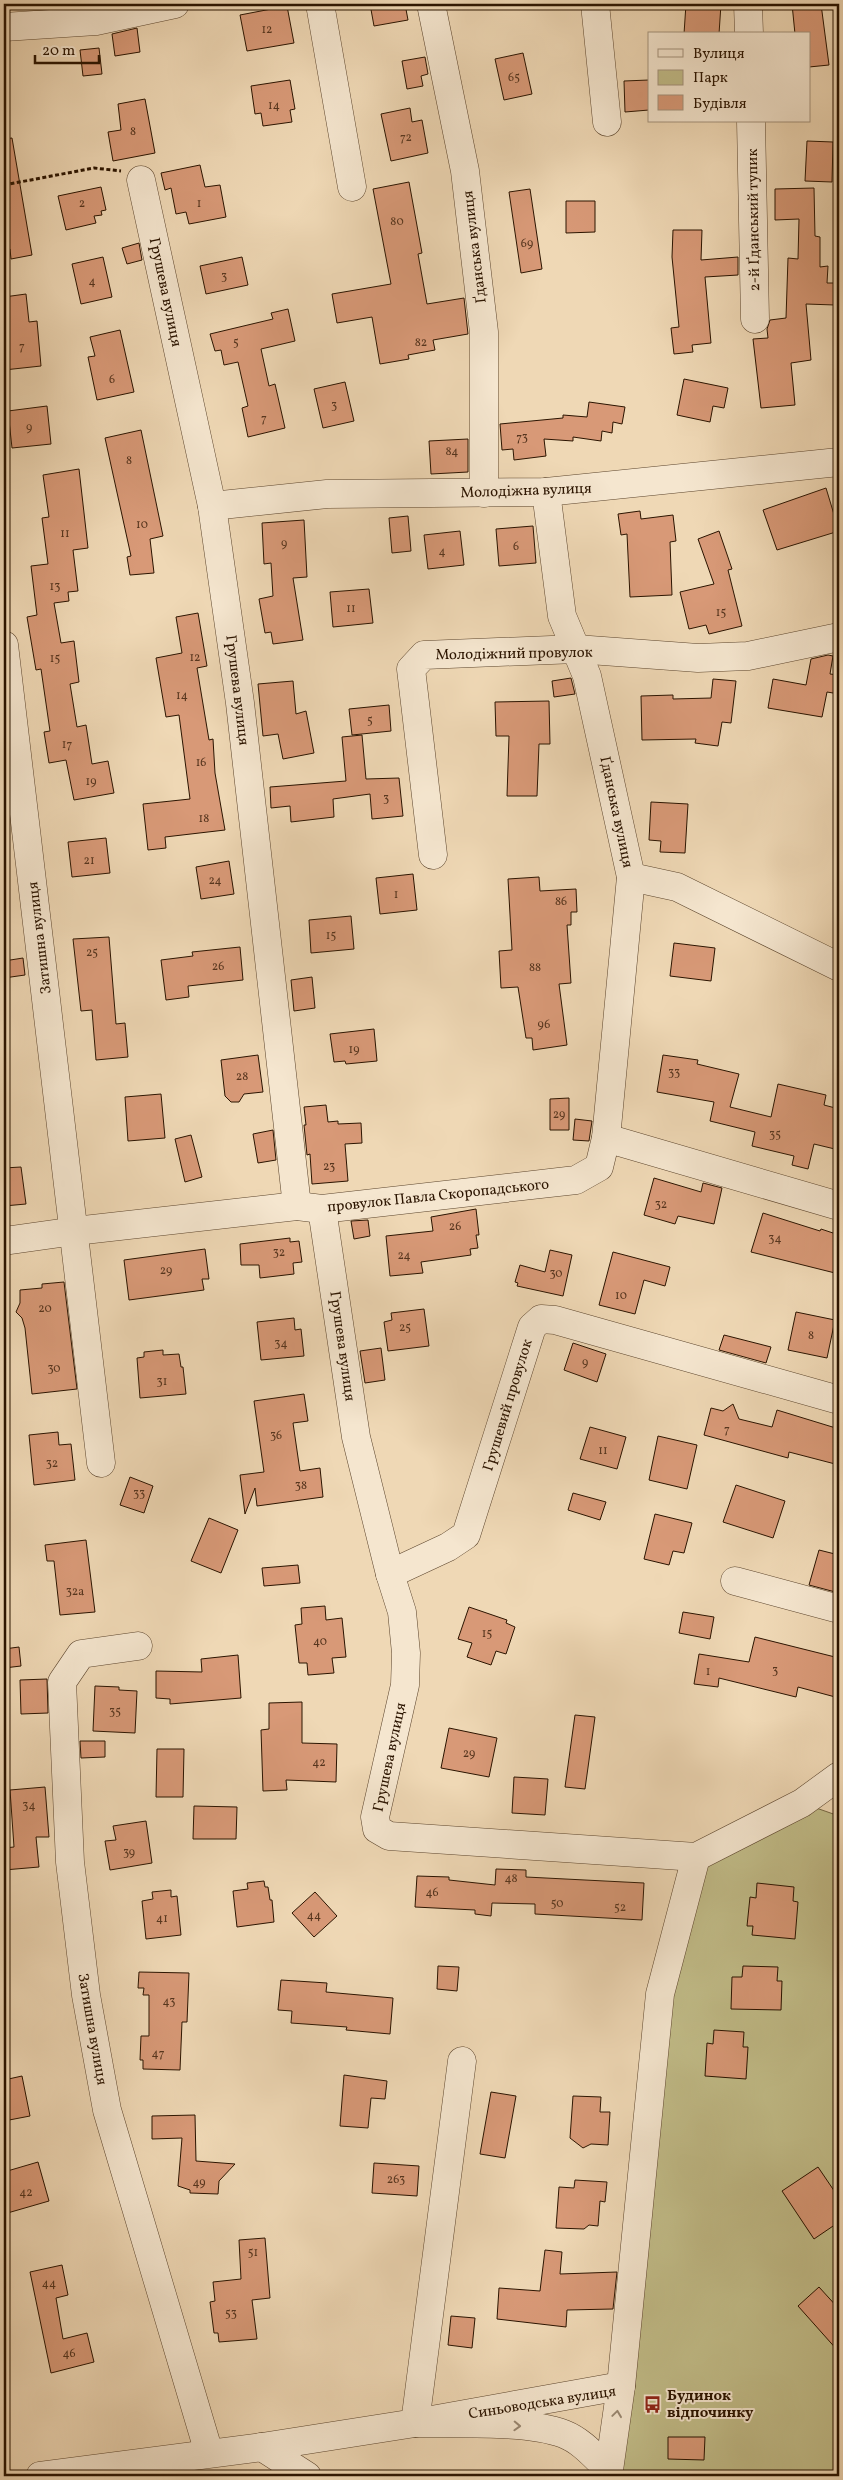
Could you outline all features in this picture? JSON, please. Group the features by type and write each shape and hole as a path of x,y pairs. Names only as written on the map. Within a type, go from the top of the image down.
{"street":[{"path":"4,24 96,21 175,4"},
{"path":"320,4 352,187"},
{"name":"Ґданська вулиця","path":"432,4 465,171 484,332 484,493"},
{"path":"595,4 607,122"},
{"path":"748,4 749,32"},
{"name":"2-й Ґданський тупик","path":"751,122 756,319"},
{"name":"Грушева вулиця","path":"141,180 212,506 310,1208 356,1437 390,1574 402,1612 406,1653 405,1685 375,1817 378,1829 389,1836 696,1857"},
{"name":"Молодіжна вулиця","path":"212,506 327,494 546,492 839,462"},
{"name":"Ґданська вулиця","path":"546,492 562,616 588,676 631,877 606,1138"},
{"name":"Молодіжний провулок","path":"433,855 411,669 424,655 576,649 698,658 748,656 839,637"},
{"name":"Затишна вулиця","path":"4,645 75,1230 101,1462"},
{"path":"631,877 677,887 839,967"},
{"path":"606,1138 839,1206"},
{"name":"провулок Павла Скоропадського","path":"4,1241 75,1230 576,1180 599,1167 606,1138"},
{"name":"Грушевий провулок","path":"390,1574 448,1547 466,1535 532,1327 541,1319 555,1320 839,1400"},
{"path":"735,1581 839,1609"},
{"name":"Затишна вулиця","path":"138,1646 81,1654 62,1682 70,1862 86,1995 107,2110 209,2454"},
{"path":"622,2386 660,1994 696,1857 802,1803 839,1776"},
{"path":"415,2423 462,2061"},
{"name":"Синьоводська вулиця","path":"40,2476 262,2447 415,2423 622,2386 611,2473"},
{"name":"Синьоводська вулиця","path":"415,2423 528,2426 550,2430 578,2441 611,2473"},
{"path":"262,2447 307,2476"}],"path":[{"path":"4,185 94,168 131,172 141,180"}],"green space":[{"path":"802,1803 839,1816 839,2476 612,2476 660,1994 696,1857"}],"building":[{"path":"370,4 405,4 408,20 374,26"},
{"path":"686,4 721,4 719,32 684,32"},
{"path":"792,4 821,4 829,65 810,67 810,32 795,32"},
{"path":"287,6 294,43 247,51 240,15"},
{"path":"137,28 140,52 115,56 112,34"},
{"path":"99,48 102,74 83,76 80,50"},
{"path":"523,53 532,94 504,100 495,59"},
{"path":"425,57 428,74 421,76 423,86 407,89 402,61"},
{"path":"290,80 295,109 290,110 292,122 263,126 261,113 255,114 251,86"},
{"path":"648,80 648,110 625,112 624,81"},
{"path":"145,99 155,153 113,161 108,132 121,130 118,104"},
{"path":"410,108 412,122 422,120 428,153 391,161 381,114"},
{"path":"12,138 32,255 11,259 10,249 4,250 4,139"},
{"path":"807,141 833,142 832,182 805,181"},
{"path":"200,165 205,187 220,185 226,217 189,224 186,212 176,214 171,188 165,190 161,173"},
{"path":"409,182 422,253 418,254 427,304 464,298 468,334 433,340 435,350 408,355 409,359 380,364 372,317 337,323 332,294 391,284 373,189"},
{"path":"101,187 106,210 101,211 102,215 94,216 96,223 66,230 58,196"},
{"path":"814,188 815,236 820,237 820,267 828,266 827,283 835,283 835,305 806,304 811,360 791,363 795,405 761,408 753,339 768,338 767,329 770,320 786,318 788,258 798,259 799,219 775,220 775,189"},
{"path":"530,189 542,269 521,273 509,192"},
{"path":"566,201 595,201 595,232 566,233"},
{"path":"673,230 702,230 701,260 738,257 738,275 705,277 711,343 692,345 693,352 674,354 671,328 679,327 672,257"},
{"path":"139,243 142,260 127,264 122,248"},
{"path":"103,257 112,297 81,304 72,264"},
{"path":"242,257 248,285 206,294 200,266"},
{"path":"26,294 29,322 37,321 41,366 4,370 4,297"},
{"path":"288,309 295,341 261,349 269,386 275,384 285,428 248,437 242,408 248,406 238,362 224,365 221,350 215,351 210,334 273,319 271,313"},
{"path":"120,330 134,392 97,400 88,357 95,356 90,337"},
{"path":"684,379 728,388 724,408 713,406 710,422 677,415"},
{"path":"345,382 354,421 323,428 314,389"},
{"path":"589,402 625,407 622,424 613,422 612,433 602,431 601,441 573,437 573,441 544,439 546,456 514,460 513,449 502,450 500,424 563,418 563,415 587,417"},
{"path":"47,406 51,444 12,448 8,411"},
{"path":"141,430 163,536 150,539 154,573 130,575 127,557 131,556 105,438"},
{"path":"468,439 468,472 431,474 429,441"},
{"path":"79,469 88,548 73,550 78,591 68,592 69,601 54,603 61,643 74,641 79,682 70,684 77,727 86,725 92,764 108,761 114,793 74,800 66,760 49,763 44,732 50,731 41,669 36,670 27,617 37,615 31,566 48,564 42,518 49,517 43,475"},
{"path":"826,488 839,531 777,550 763,510"},
{"path":"640,511 641,519 673,515 676,541 670,542 672,595 630,597 627,534 621,535 618,514"},
{"path":"408,516 411,551 392,553 389,518"},
{"path":"304,520 307,577 293,578 303,640 273,644 271,632 265,633 259,599 273,596 271,563 264,564 262,523"},
{"path":"533,526 536,563 499,566 496,529"},
{"path":"460,531 464,565 428,569 424,535"},
{"path":"719,531 732,569 728,570 742,626 709,634 706,625 689,629 680,592 714,584 698,539"},
{"path":"369,589 373,623 333,627 330,592"},
{"path":"198,613 207,666 197,668 209,740 213,739 215,773 225,830 165,837 166,848 148,850 143,804 190,799 179,715 166,717 156,658 182,653 176,617"},
{"path":"828,655 833,656 830,674 839,675 839,694 827,692 822,717 768,708 773,679 806,685 811,659"},
{"path":"571,678 575,694 554,697 552,681"},
{"path":"713,679 736,681 731,723 722,722 718,746 695,743 696,739 642,740 641,696 673,695 673,699 711,698"},
{"path":"293,681 296,714 306,711 314,753 283,759 278,734 263,736 258,684"},
{"path":"549,701 550,744 539,744 537,796 507,796 509,736 496,736 495,702"},
{"path":"389,705 391,731 352,735 349,709"},
{"path":"362,735 366,779 399,778 403,816 372,819 370,794 333,799 334,817 291,822 290,806 271,808 270,787 346,781 342,737"},
{"path":"651,802 688,804 685,853 660,852 661,841 649,840"},
{"path":"106,838 110,873 72,877 68,842"},
{"path":"229,861 234,894 201,899 196,867"},
{"path":"413,874 417,910 380,914 376,878"},
{"path":"539,877 540,891 576,889 577,912 571,912 571,925 567,925 571,983 559,984 567,1045 533,1050 532,1038 526,1038 518,987 501,988 499,951 512,950 508,879"},
{"path":"351,916 354,949 311,953 309,920"},
{"path":"109,937 116,1024 125,1023 128,1057 96,1060 92,1010 81,1011 73,939"},
{"path":"674,943 715,948 711,981 670,976"},
{"path":"240,947 243,980 188,986 189,997 166,1000 161,960 193,956 192,952"},
{"path":"23,958 25,975 4,978 4,961"},
{"path":"312,977 315,1008 294,1011 291,980"},
{"path":"374,1029 377,1061 346,1064 345,1061 334,1062 330,1034"},
{"path":"258,1055 263,1092 244,1094 239,1102 231,1102 225,1096 221,1060"},
{"path":"663,1055 698,1060 697,1064 739,1074 730,1107 771,1117 778,1084 826,1095 824,1105 839,1109 839,1150 814,1144 808,1169 792,1165 794,1156 752,1146 755,1132 710,1121 714,1102 657,1092"},
{"path":"161,1094 165,1138 128,1141 125,1097"},
{"path":"569,1098 569,1130 550,1130 550,1099"},
{"path":"326,1105 328,1122 338,1121 338,1124 361,1123 362,1143 345,1144 348,1181 312,1184 310,1154 307,1155 304,1107"},
{"path":"575,1119 592,1121 589,1141 573,1140"},
{"path":"273,1130 276,1160 258,1163 253,1134"},
{"path":"191,1135 202,1177 185,1182 175,1139"},
{"path":"21,1167 26,1204 4,1206 4,1168"},
{"path":"654,1178 701,1192 703,1183 722,1188 714,1224 678,1216 675,1224 644,1215"},
{"path":"476,1209 479,1235 476,1235 478,1248 470,1249 471,1255 421,1262 423,1273 390,1276 386,1236 433,1231 431,1217"},
{"path":"763,1213 839,1235 839,1274 751,1252"},
{"path":"368,1220 370,1236 354,1239 351,1221"},
{"path":"290,1238 290,1242 299,1241 302,1262 293,1263 294,1274 260,1278 259,1265 241,1265 240,1244"},
{"path":"205,1249 209,1279 202,1279 204,1290 129,1300 124,1260"},
{"path":"550,1250 572,1255 563,1296 517,1286 518,1283 515,1282 520,1265 545,1272"},
{"path":"613,1252 670,1267 665,1286 644,1280 635,1314 599,1305"},
{"path":"64,1282 77,1389 32,1394 25,1328 22,1318 16,1312 20,1303 20,1290 42,1288 42,1284"},
{"path":"424,1309 429,1346 388,1351 384,1322 392,1320 391,1313"},
{"path":"796,1312 835,1320 827,1358 788,1350"},
{"path":"294,1318 295,1330 301,1329 304,1356 261,1360 257,1322"},
{"path":"724,1335 771,1347 766,1363 719,1350"},
{"path":"573,1343 606,1354 597,1382 564,1370"},
{"path":"381,1348 385,1380 365,1383 360,1351"},
{"path":"163,1350 163,1355 179,1354 181,1367 183,1367 186,1394 140,1398 137,1358 144,1357 144,1352"},
{"path":"304,1394 308,1421 293,1423 300,1471 320,1468 323,1497 257,1506 255,1488 245,1514 240,1475 264,1472 254,1401"},
{"path":"733,1404 739,1419 772,1427 777,1410 839,1429 839,1465 789,1452 788,1458 704,1435 711,1408 723,1411"},
{"path":"590,1427 626,1437 617,1469 580,1459"},
{"path":"58,1432 59,1445 71,1444 75,1480 34,1485 29,1435"},
{"path":"658,1436 697,1445 687,1489 649,1480"},
{"path":"130,1477 153,1486 144,1513 120,1505"},
{"path":"736,1485 785,1501 773,1538 723,1522"},
{"path":"573,1493 606,1502 600,1520 568,1510"},
{"path":"655,1514 692,1523 684,1553 673,1551 669,1565 644,1559"},
{"path":"209,1518 238,1530 221,1573 191,1561"},
{"path":"86,1540 95,1612 60,1615 54,1561 47,1561 45,1545"},
{"path":"819,1550 839,1555 839,1593 809,1585"},
{"path":"298,1565 300,1583 264,1586 262,1568"},
{"path":"325,1606 326,1620 342,1618 346,1657 332,1658 334,1673 308,1675 307,1663 299,1663 295,1625 302,1624 301,1608"},
{"path":"469,1607 507,1620 506,1623 515,1627 506,1654 496,1651 491,1665 467,1657 472,1643 458,1639"},
{"path":"683,1612 714,1617 710,1639 679,1633"},
{"path":"755,1637 839,1658 839,1698 798,1687 796,1697 719,1678 718,1687 694,1684 699,1654 749,1662"},
{"path":"19,1647 21,1666 4,1668 4,1649"},
{"path":"238,1655 241,1698 170,1704 170,1699 156,1698 156,1671 202,1672 201,1659"},
{"path":"47,1679 48,1713 21,1714 20,1680"},
{"path":"95,1686 119,1687 119,1690 137,1691 135,1733 93,1731"},
{"path":"302,1702 302,1743 337,1744 336,1782 286,1780 287,1790 263,1791 261,1730 269,1729 269,1703"},
{"path":"575,1715 595,1717 585,1789 565,1787"},
{"path":"449,1728 497,1738 489,1777 441,1768"},
{"path":"80,1741 105,1741 105,1757 81,1758"},
{"path":"157,1749 184,1749 183,1797 156,1797"},
{"path":"514,1777 548,1779 545,1815 512,1813"},
{"path":"45,1787 49,1837 36,1837 39,1867 4,1870 4,1848 14,1847 10,1790"},
{"path":"194,1806 237,1807 236,1839 193,1839"},
{"path":"146,1821 152,1863 110,1870 105,1841 116,1840 113,1826"},
{"path":"496,1869 526,1870 526,1877 644,1883 642,1920 535,1914 535,1904 492,1903 491,1916 475,1914 475,1910 415,1907 417,1876 449,1877 449,1880 495,1885"},
{"path":"264,1881 265,1887 268,1887 270,1900 272,1900 274,1922 237,1927 233,1891 248,1889 247,1883"},
{"path":"757,1883 794,1887 793,1901 798,1902 795,1939 752,1935 753,1926 747,1926 750,1897 756,1898"},
{"path":"171,1890 171,1897 177,1896 181,1935 146,1939 142,1901 153,1899 152,1892"},
{"path":"315,1892 337,1916 314,1937 292,1913"},
{"path":"438,1966 459,1967 457,1991 437,1989"},
{"path":"743,1966 778,1967 777,1981 782,1981 781,2010 731,2009 732,1977 742,1977"},
{"path":"139,1972 189,1973 187,2022 182,2022 180,2070 143,2069 143,2060 140,2060 141,2036 149,2036 149,1995 143,1995 144,1988 138,1988"},
{"path":"281,1980 327,1983 326,1992 393,1998 390,2034 346,2030 347,2027 291,2023 292,2011 278,2010"},
{"path":"714,2030 744,2032 743,2047 748,2047 746,2079 705,2076 707,2043 713,2044"},
{"path":"344,2075 387,2081 385,2099 371,2098 368,2128 340,2126"},
{"path":"22,2076 30,2116 4,2121 4,2080"},
{"path":"491,2092 516,2096 505,2158 480,2154"},
{"path":"573,2096 601,2097 600,2112 610,2112 608,2145 591,2144 583,2148 570,2138"},
{"path":"195,2115 196,2161 235,2164 219,2181 218,2194 190,2193 190,2190 178,2186 182,2138 152,2139 152,2116"},
{"path":"38,2162 49,2201 4,2214 4,2172"},
{"path":"374,2163 419,2166 417,2196 372,2193"},
{"path":"818,2167 839,2198 839,2222 814,2239 782,2191"},
{"path":"575,2180 607,2182 605,2202 600,2201 598,2226 589,2225 584,2229 556,2228 559,2187 574,2188"},
{"path":"265,2238 270,2298 252,2300 257,2339 219,2342 218,2333 214,2333 210,2302 215,2301 213,2282 241,2279 239,2240"},
{"path":"545,2250 562,2252 560,2274 617,2272 613,2309 567,2310 566,2327 497,2319 499,2288 540,2291"},
{"path":"62,2265 68,2295 56,2298 63,2339 87,2333 94,2362 51,2373 30,2272"},
{"path":"819,2287 839,2309 839,2352 798,2306"},
{"path":"451,2316 475,2318 472,2348 448,2345"},
{"path":"668,2437 705,2437 704,2460 668,2459"}],"place":[{"name":"Будинок відпочинку","path":"653,2404"}]}
